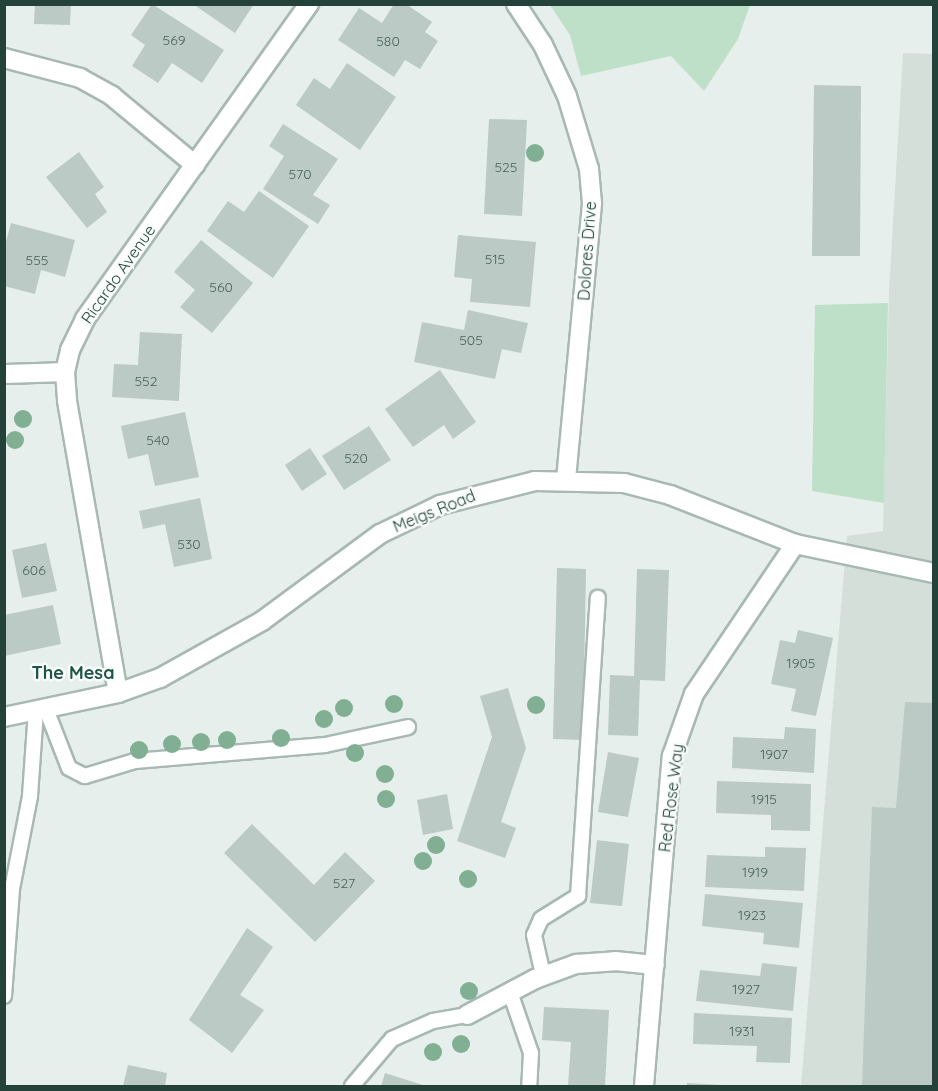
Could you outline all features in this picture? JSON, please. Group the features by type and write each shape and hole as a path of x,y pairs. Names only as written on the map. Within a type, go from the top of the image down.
{"street":[{"name":"Ricardo Avenue","path":"65,372 85,319 309,4"},
{"name":"Dolores Drive","path":"516,4 543,45 567,96 588,169 592,204 566,478"},
{"path":"4,58 48,66 104,91 195,165"},
{"path":"4,374 65,372 118,693"},
{"name":"Meigs Road","path":"4,717 118,693 206,656 262,621 380,534 440,506 488,490 566,478 624,483 670,495 795,544 933,573"},
{"name":"Red Rose Way","path":"644,1086 672,756 683,718 715,660 765,594 795,544"},
{"path":"468,1015 543,975 576,964 615,961 655,965"}],"lane":[{"path":"543,975 534,935 541,919 578,896 598,597"},
{"path":"41,710 69,768 85,776 135,761 325,745 408,727"},
{"path":"4,996 12,889 30,796 41,710"},
{"path":"510,992 531,1053 529,1086"},
{"path":"352,1086 392,1039 433,1021 468,1015"}],"shaded area":[{"path":"903,53 933,54 933,1086 801,1086 847,536 883,531 889,291"}],"green space":[{"path":"550,5 750,5 738,39 704,91 671,56 581,76 570,35"},
{"path":"888,303 884,503 812,491 815,305"}],"building":[{"path":"35,4 71,4 70,25 34,24"},
{"path":"152,4 224,50 202,83 172,63 158,83 132,66 145,45 131,35"},
{"path":"193,4 254,4 235,33"},
{"path":"394,4 406,4 432,22 425,32 438,41 420,69 405,60 394,77 338,40 359,8 382,23"},
{"path":"347,63 396,97 360,150 296,105 314,78 330,89"},
{"path":"814,85 861,86 860,256 812,256"},
{"path":"489,119 527,120 522,216 484,214"},
{"path":"283,124 338,159 313,195 330,205 318,224 263,189 284,156 269,146"},
{"path":"79,152 104,187 95,194 107,212 87,228 46,177"},
{"path":"259,191 309,226 273,278 207,231 228,201 244,212"},
{"path":"11,223 75,240 65,277 41,270 35,294 4,286 4,249"},
{"path":"458,235 536,242 530,307 470,302 472,279 454,277"},
{"path":"201,240 253,283 212,333 180,307 195,290 174,272"},
{"path":"468,310 528,323 521,353 502,349 495,379 414,362 422,322 464,330"},
{"path":"140,332 182,334 179,401 112,397 114,364 138,365"},
{"path":"440,370 476,422 453,439 444,425 413,447 385,409"},
{"path":"185,412 199,477 155,486 148,454 128,459 121,426"},
{"path":"369,426 391,460 344,490 322,456"},
{"path":"310,448 327,474 302,491 285,465"},
{"path":"200,498 212,559 174,567 165,524 143,529 139,511"},
{"path":"46,543 57,591 22,598 12,550"},
{"path":"557,568 586,569 583,740 553,739"},
{"path":"637,569 669,570 665,681 640,680 638,736 608,735 610,675 634,676"},
{"path":"53,605 61,644 4,656 4,615"},
{"path":"798,630 833,638 816,716 791,711 796,689 771,684 780,640 795,643"},
{"path":"508,688 526,748 501,822 516,828 505,858 457,841 492,737 480,696"},
{"path":"905,702 934,703 934,1086 862,1086 872,807 896,808"},
{"path":"785,727 816,729 814,773 732,768 733,737 784,739"},
{"path":"608,752 639,758 628,817 598,812"},
{"path":"717,781 811,784 810,831 771,830 771,815 716,813"},
{"path":"447,794 453,829 423,835 417,800"},
{"path":"252,824 314,885 345,852 375,881 315,942 224,853"},
{"path":"597,840 629,844 622,906 590,903"},
{"path":"765,847 806,848 804,891 705,887 707,855 765,857"},
{"path":"705,894 803,903 799,948 763,944 764,933 702,926"},
{"path":"247,928 273,947 240,995 264,1010 232,1053 189,1020"},
{"path":"762,963 797,967 793,1011 696,1001 700,970 760,976"},
{"path":"544,1007 609,1010 605,1086 568,1086 571,1042 542,1040"},
{"path":"694,1013 792,1018 790,1063 756,1062 757,1046 693,1044"},
{"path":"128,1065 167,1073 165,1086 123,1086"},
{"path":"385,1073 426,1086 381,1086"},
{"path":"687,1083 723,1085 723,1086 687,1086"}],"district":[{"name":"The Mesa","path":"73,673"}]}
